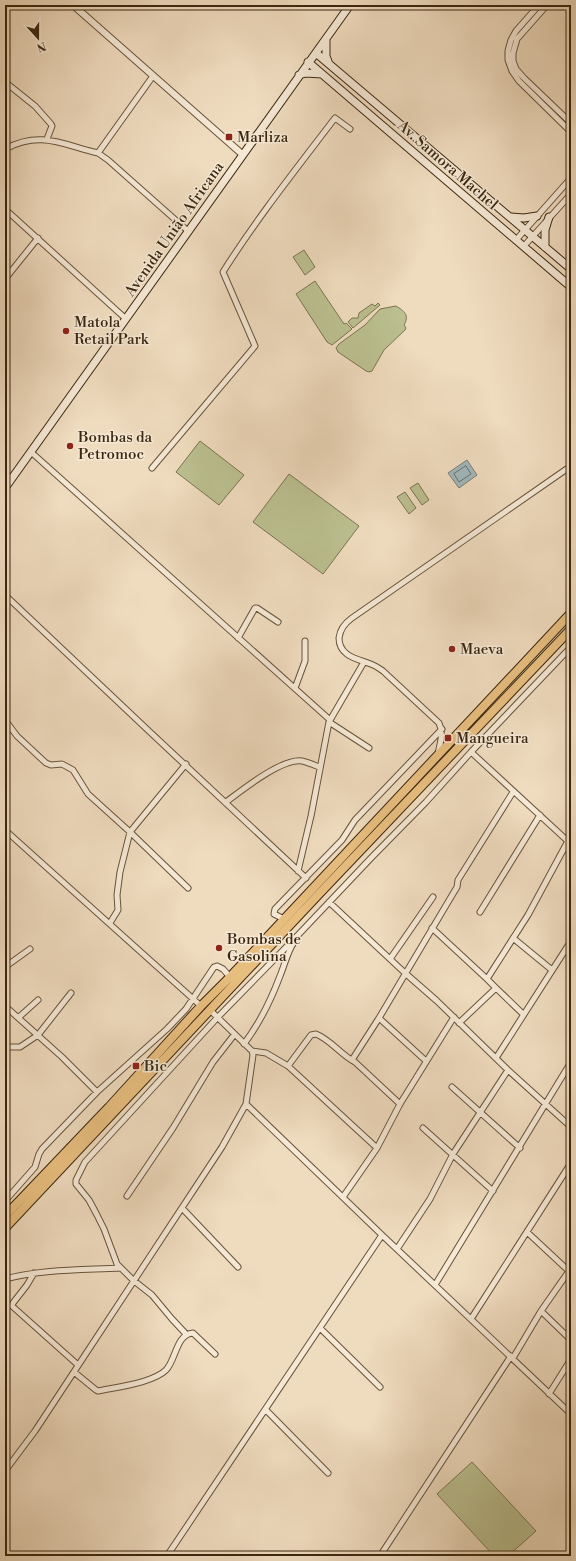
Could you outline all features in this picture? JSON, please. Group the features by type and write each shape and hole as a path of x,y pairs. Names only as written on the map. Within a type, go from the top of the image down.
{"highway":[{"path":"5,1216 142,1071 200,1006 230,977 571,613"},
{"path":"5,1228 571,629"}],"main road":[{"name":"Avenida União Africana","path":"5,488 242,154 350,5"},
{"path":"327,36 325,48 329,64"},
{"name":"Av. Samora Machel","path":"316,53 571,269"},
{"name":"Av. Samora Machel","path":"308,62 571,287"},
{"path":"299,75 306,73 322,74"},
{"path":"510,217 524,218 537,216"},
{"path":"545,247 545,230 549,217"}],"street":[{"path":"73,5 242,154"},
{"path":"539,5 516,31 511,40 508,51 508,60 512,71 519,81 571,132"},
{"path":"547,5 517,40 513,53 513,61 516,69 524,78 571,123"},
{"path":"98,153 152,76"},
{"path":"5,82 35,106 51,124 52,126 47,139"},
{"path":"152,468 255,346 223,272 266,208 335,118 350,129"},
{"path":"5,149 21,142 47,139 67,143 98,153 108,160 188,231"},
{"path":"516,240 571,178"},
{"path":"524,246 571,194"},
{"path":"5,209 126,319"},
{"path":"5,279 38,238"},
{"path":"31,452 295,688 329,721 369,748"},
{"path":"437,757 442,736 442,729 436,718 383,671 374,665 351,657 343,651 339,636 345,623 571,466"},
{"path":"5,595 306,878"},
{"path":"238,638 254,608 257,608 278,622"},
{"path":"295,688 305,661 305,641"},
{"path":"186,1334 152,1295 120,1268 97,1215 89,1200 76,1184 76,1180 85,1162 217,1018 426,802 471,752 571,647"},
{"path":"298,871 311,816 319,767 329,721 364,662"},
{"path":"5,720 17,736 46,763 51,765 62,764 73,770 88,794 188,888"},
{"path":"284,919 274,914 275,909 342,840 363,812 442,729"},
{"path":"471,752 570,843 528,915 487,979"},
{"path":"226,802 258,778 286,764 301,761 319,767"},
{"path":"110,923 118,910 117,895 120,872 130,832 186,764"},
{"path":"352,1060 379,1018 457,887 458,880 513,792"},
{"path":"480,912 540,815"},
{"path":"5,830 110,923 200,1006"},
{"path":"390,959 433,897"},
{"path":"329,902 571,1127"},
{"path":"432,928 523,1014"},
{"path":"244,1044 261,1018 281,975 287,954 299,934"},
{"path":"513,938 552,970"},
{"path":"496,1058 571,941"},
{"path":"5,967 30,949"},
{"path":"5,1201 35,1167 38,1154 42,1149 97,1092 167,1029 186,1009 214,967 220,967 230,977"},
{"path":"459,1023 496,988"},
{"path":"5,1047 20,1047 38,1035 71,994"},
{"path":"18,1017 38,1000"},
{"path":"5,1006 38,1035 97,1092"},
{"path":"5,1471 35,1431 133,1280 182,1208 222,1147 246,1104 253,1059 252,1052 210,1010"},
{"path":"379,1018 426,1061"},
{"path":"343,1197 376,1148 400,1104 454,1018"},
{"path":"288,1066 313,1034 321,1036 355,1062 400,1104"},
{"path":"127,1196 173,1128 213,1062 234,1035"},
{"path":"252,1052 266,1053 288,1066 376,1148"},
{"path":"435,1285 520,1148 571,1062"},
{"path":"397,1249 430,1199 453,1154 508,1070"},
{"path":"452,1087 520,1148"},
{"path":"246,1104 571,1414"},
{"path":"423,1128 493,1191"},
{"path":"471,1319 571,1163"},
{"path":"182,1208 238,1267"},
{"path":"380,1556 542,1311 570,1272 527,1232"},
{"path":"167,1556 382,1235"},
{"path":"5,1278 56,1270 120,1268"},
{"path":"34,1273 12,1306 78,1365"},
{"path":"542,1311 571,1340"},
{"path":"320,1328 380,1387"},
{"path":"74,1372 98,1391 147,1380 165,1371 170,1365 180,1342 186,1334 193,1333 215,1354"},
{"path":"549,1394 571,1359"},
{"path":"266,1410 328,1473"}],"green space":[{"path":"304,250 315,267 305,275 293,257"},
{"path":"315,281 344,324 346,323 352,329 332,345 327,342 296,294"},
{"path":"378,303 380,305 353,328 348,322 352,318 358,318 359,313 372,304 375,306"},
{"path":"396,306 406,316 406,322 404,325 406,328 384,350 372,371 366,371 338,352 336,348 339,344 365,325 380,309"},
{"path":"200,441 244,475 219,505 176,472"},
{"path":"289,474 359,526 323,574 253,522"},
{"path":"418,483 429,500 422,505 410,488"},
{"path":"405,492 416,508 409,514 397,497"},
{"path":"472,1462 536,1531 508,1556 494,1556 437,1494"}],"water":[{"path":"467,460 477,475 459,488 448,473"}],"place":[{"name":"Marliza","path":"229,137"},
{"name":"Matola Retail Park","path":"66,331"},
{"name":"Bombas da Petromoc","path":"70,446"},
{"name":"Maeva","path":"452,649"},
{"name":"Mangueira","path":"448,738"},
{"name":"Bombas de Gasolina","path":"219,948"},
{"name":"Bic","path":"136,1066"}]}
